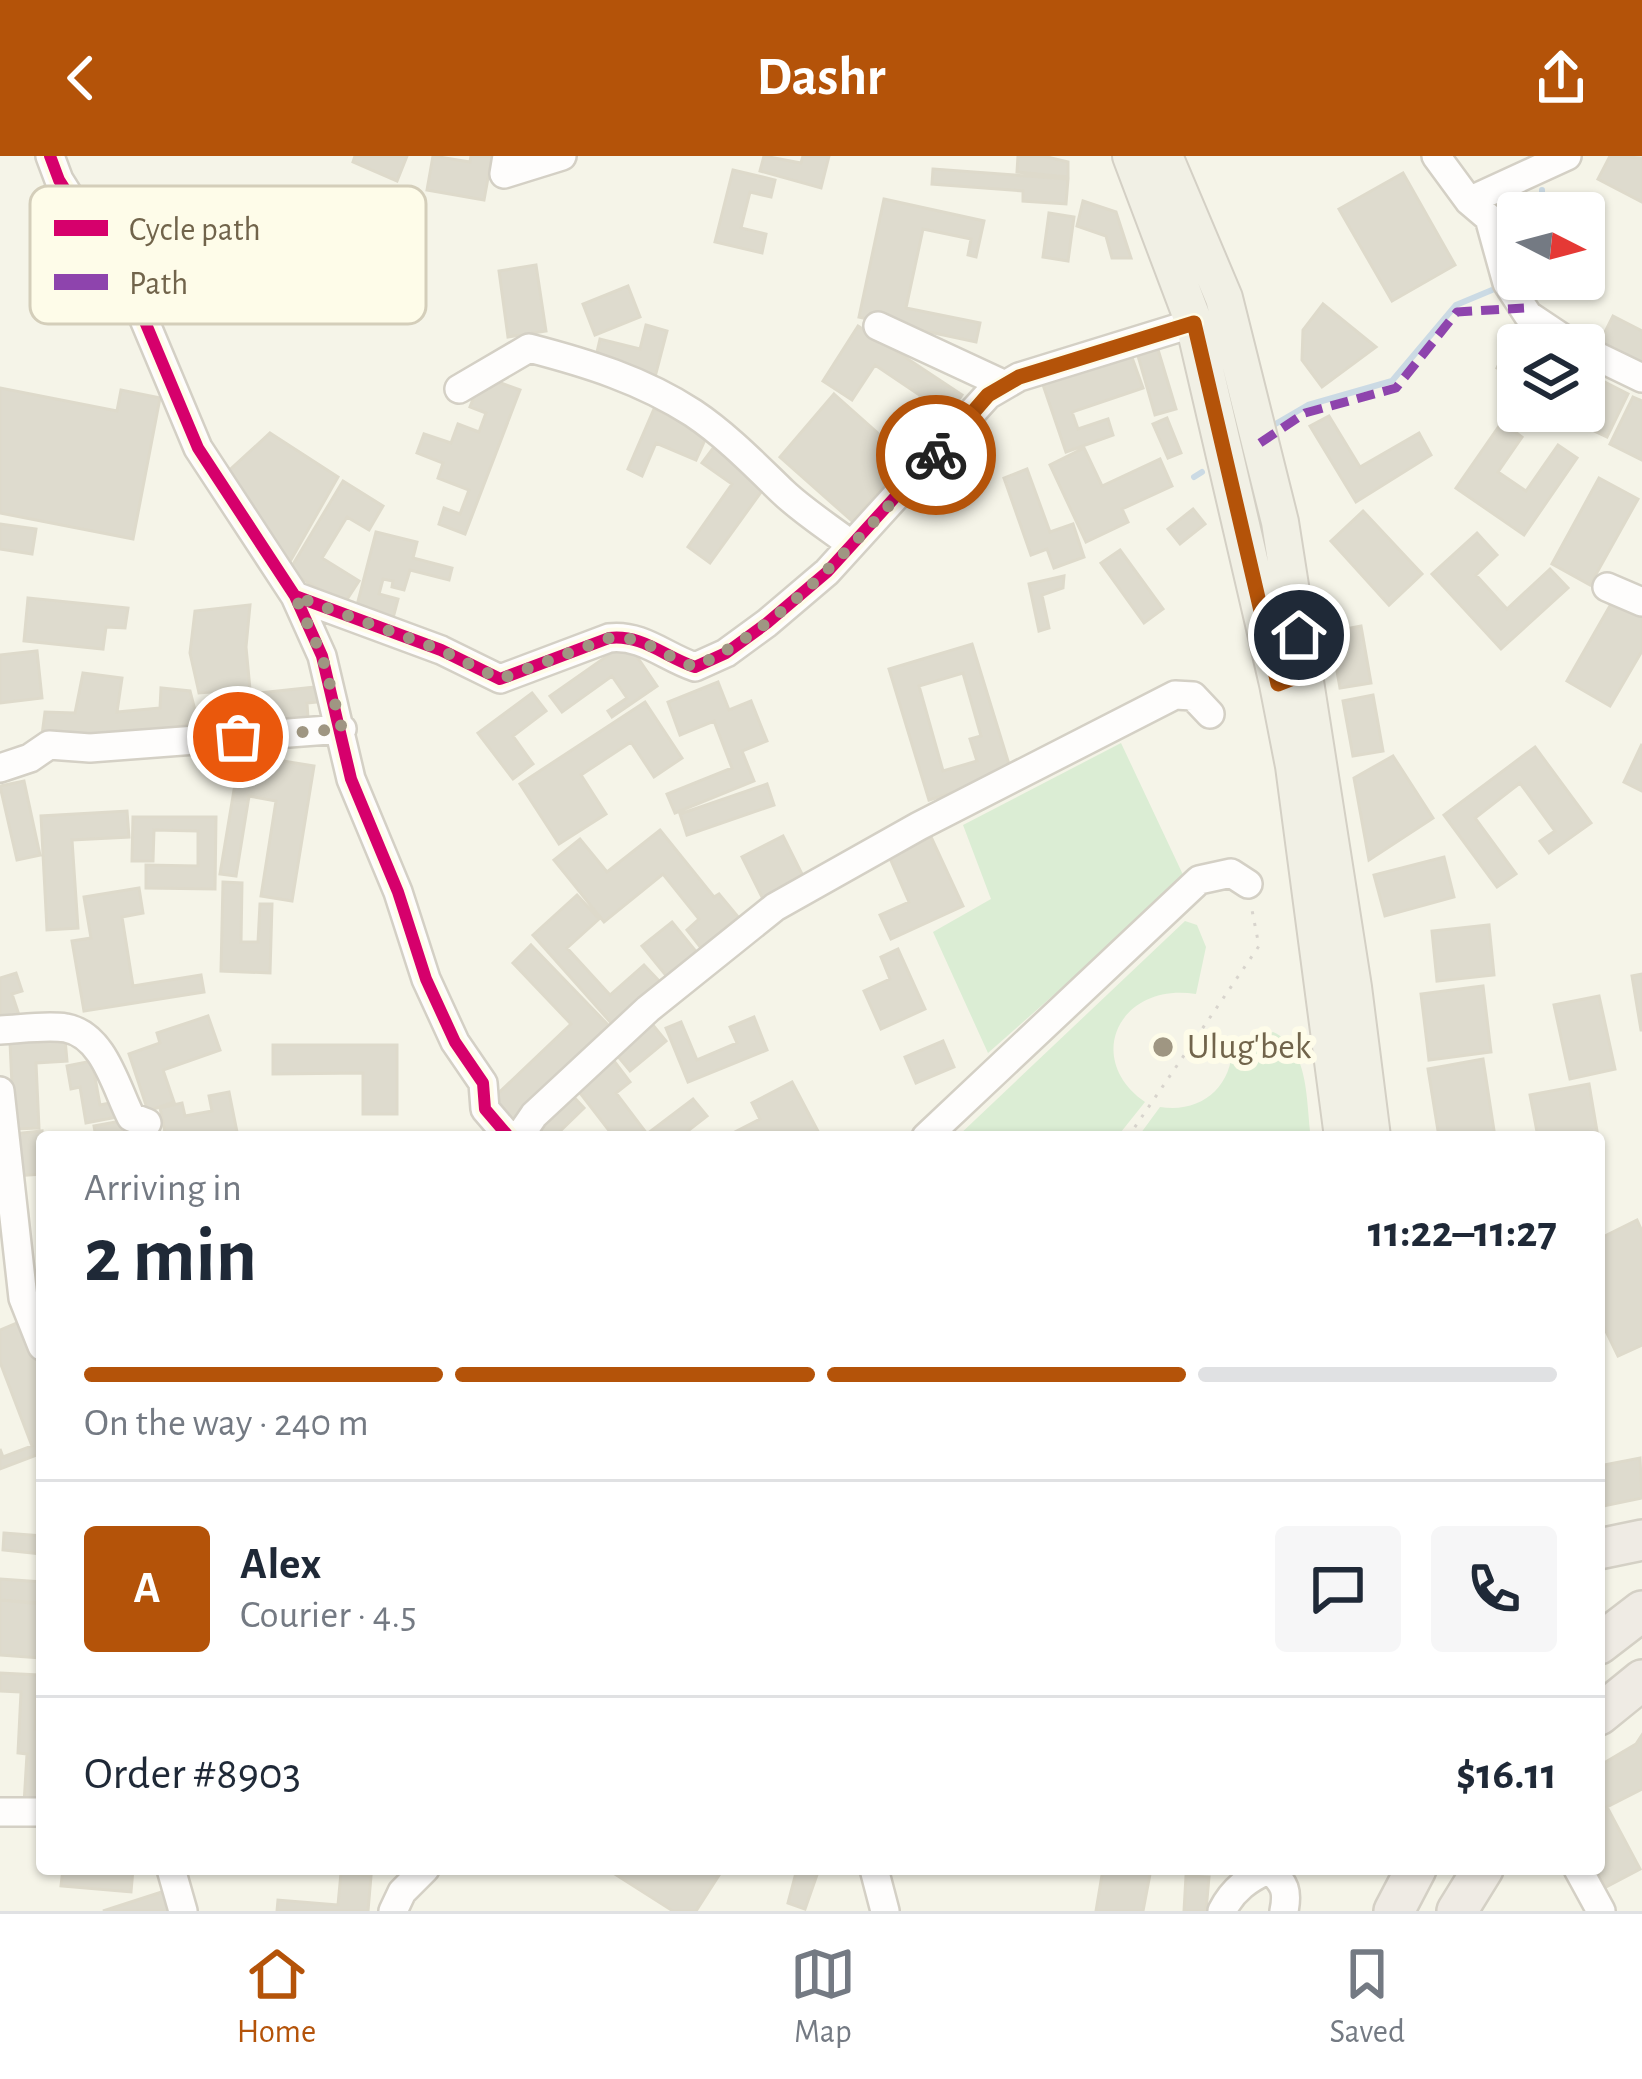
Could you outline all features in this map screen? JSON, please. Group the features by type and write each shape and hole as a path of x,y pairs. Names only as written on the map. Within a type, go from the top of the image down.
{"highway":[{"path":"1605,1549 1642,1540"},
{"path":"1605,1639 1642,1611"},
{"path":"1605,1709 1642,1680"},
{"path":"1388,1875 1391,1911"},
{"path":"1391,1911 1412,1875"},
{"path":"1457,1911 1479,1875"}],"main road":[{"path":"1131,156 1194,323 1292,679 1371,1131"},
{"path":"1164,156 1224,298 1280,522 1294,766 1342,1131"}],"street":[{"path":"50,156 63,186"},
{"path":"507,156 504,174 562,156"},
{"path":"1436,156 1469,201 1489,218 1508,283 1528,315 1542,324"},
{"path":"1469,201 1567,156"},
{"path":"295,596 441,650 500,679 623,637 637,638 695,667 725,653 827,572 988,395 1019,377 1194,323"},
{"path":"146,324 198,448 295,596 322,656 351,779 398,892 426,980 455,1042 483,1083 485,1109 503,1131"},
{"path":"878,326 1005,385"},
{"path":"459,389 530,348 641,384 695,414 785,494 850,543"},
{"path":"1605,360 1642,378"},
{"path":"1607,587 1642,602"},
{"path":"523,1131 534,1115 648,1009 776,907 920,826 1175,695 1193,696 1210,714"},
{"path":"0,767 30,758 49,745 91,748 342,729"},
{"path":"932,1131 1199,880 1231,874 1248,884"},
{"path":"0,1030 65,1028 82,1034 103,1057 131,1117 147,1123"},
{"path":"0,1093 23,1298 36,1331"},
{"path":"0,1812 36,1812"},
{"path":"173,1875 183,1911"},
{"path":"393,1911 418,1875"},
{"path":"876,1875 885,1911"},
{"path":"1222,1911 1230,1896 1253,1875"},
{"path":"1275,1875 1288,1894 1284,1911"},
{"path":"1581,1875 1601,1911"}],"path":[{"path":"1132,1131 1259,946 1248,884"}],"green space":[{"path":"1121,743 1185,879 988,1053 933,932 991,899 963,825"},
{"path":"1185,921 1197,925 1206,947 1196,994 1169,993 1147,1000 1118,1027 1116,1065 1126,1085 1145,1102 1122,1131 963,1131"},
{"path":"1273,1032 1285,1040 1300,1063 1310,1131 1142,1131 1160,1107 1189,1106 1212,1094 1227,1073 1232,1044"}],"building":[{"path":"355,156 407,156 397,181 353,162"},
{"path":"433,156 470,162 471,156 492,156 484,200 427,190"},
{"path":"764,156 801,163 803,156 829,156 821,188 760,171"},
{"path":"1018,156 1068,162 1068,177 1017,172"},
{"path":"1610,156 1642,158 1642,202 1598,179"},
{"path":"933,169 1068,179 1066,204 1023,201 1023,191 932,184"},
{"path":"733,170 775,180 771,197 750,192 741,228 766,234 762,253 715,242"},
{"path":"1403,173 1455,265 1392,301 1339,209"},
{"path":"884,199 984,221 976,257 968,255 971,239 923,229 906,308 980,323 976,342 859,317"},
{"path":"1083,201 1116,212 1131,258 1112,258 1106,236 1077,226"},
{"path":"1049,213 1074,217 1068,261 1043,257"},
{"path":"536,265 546,331 508,337 499,271"},
{"path":"628,286 640,317 595,335 583,304"},
{"path":"1323,304 1376,347 1322,387 1302,360 1303,330"},
{"path":"1613,316 1642,331 1642,365 1605,353 1605,332"},
{"path":"646,325 667,331 655,377 595,361 600,339 640,349"},
{"path":"858,326 962,395 921,456 893,438 921,396 875,365 852,400 823,381"},
{"path":"1156,343 1176,409 1155,415 1136,349"},
{"path":"1130,352 1143,388 1072,412 1078,429 1108,419 1113,435 1066,452 1042,382"},
{"path":"482,376 520,390 465,534 439,524 444,508 460,514 469,490 438,478 443,463 417,453 424,434 451,443 458,424 479,432 486,413 470,407"},
{"path":"1605,382 1628,394 1607,437 1596,432 1605,432"},
{"path":"0,388 117,411 121,390 160,398 133,539 0,513"},
{"path":"834,394 907,459 852,521 780,457"},
{"path":"1633,397 1642,401 1642,460 1610,444"},
{"path":"654,409 708,433 696,460 656,443 642,476 628,469"},
{"path":"1329,416 1360,467 1419,433 1431,455 1356,502 1310,426"},
{"path":"1167,418 1181,453 1168,458 1153,424"},
{"path":"1497,429 1522,437 1498,472 1526,491 1558,445 1577,458 1524,535 1456,488"},
{"path":"270,433 338,477 288,565 222,477"},
{"path":"717,443 769,481 710,563 688,547 732,484 702,463"},
{"path":"1084,448 1102,486 1160,459 1172,486 1122,509 1128,522 1086,542 1050,465"},
{"path":"1027,469 1050,532 1073,524 1084,557 1054,568 1047,549 1031,555 1004,478"},
{"path":"1599,478 1638,499 1590,585 1552,564"},
{"path":"343,481 383,506 369,530 347,517 322,558 359,581 344,604 289,571"},
{"path":"1193,509 1205,524 1180,544 1168,529"},
{"path":"1363,511 1422,574 1389,605 1331,541"},
{"path":"0,524 36,529 32,554 0,549"},
{"path":"376,532 417,542 413,558 452,568 449,580 410,570 404,590 383,579 379,594 398,599 392,622 355,613"},
{"path":"1477,533 1497,555 1476,575 1507,609 1550,569 1568,588 1501,649 1432,574"},
{"path":"1120,550 1163,609 1144,623 1101,563"},
{"path":"1064,576 1063,588 1042,595 1049,628 1039,631 1029,584"},
{"path":"1615,597 1642,612 1642,651 1610,706 1567,681"},
{"path":"28,598 128,608 125,628 106,627 103,649 24,641"},
{"path":"250,605 246,647 250,689 199,693 190,653 195,611"},
{"path":"1361,626 1371,683 1340,688 1330,632"},
{"path":"627,642 657,686 612,717 608,711 627,698 612,676 562,712 550,696"},
{"path":"972,644 1012,774 929,800 889,669","holes":["963,673 981,736 970,739 977,761 943,771 919,686"]},
{"path":"37,651 42,698 0,703 0,655"},
{"path":"83,673 122,678 117,712 160,708 161,688 190,691 198,722 101,744 42,735 45,712 75,713"},
{"path":"718,682 729,710 751,701 767,741 742,751 754,781 675,813 667,794 732,768 714,721 680,735 668,702"},
{"path":"316,687 318,702 307,703 308,718 225,727 222,697"},
{"path":"532,693 546,711 513,736 533,764 513,779 478,733"},
{"path":"1373,695 1383,751 1353,756 1343,701"},
{"path":"645,702 682,758 654,777 631,742 581,775 606,814 559,844 520,784"},
{"path":"1642,744 1642,791 1624,782"},
{"path":"1535,747 1591,823 1549,853 1540,841 1555,831 1520,783 1475,818 1516,874 1497,887 1444,815"},
{"path":"240,754 314,766 292,901 261,896 276,801 249,796 236,876 220,874"},
{"path":"1393,756 1433,818 1369,860 1354,778"},
{"path":"24,781 40,855 17,860 0,786"},
{"path":"767,784 774,805 687,835 680,814"},
{"path":"127,811 129,837 72,840 78,928 47,930 41,816"},
{"path":"133,817 216,817 215,889 146,888 146,865 198,866 198,831 154,830 153,861 132,861"},
{"path":"660,830 714,897 719,894 739,918 701,948 687,930 699,919 663,874 604,922 554,860 580,839 607,872"},
{"path":"783,836 804,878 763,899 742,857"},
{"path":"931,837 963,906 891,939 880,915 909,902 889,856"},
{"path":"1444,857 1454,897 1385,916 1374,875"},
{"path":"223,882 242,883 241,942 258,942 260,904 272,904 270,973 221,971"},
{"path":"139,888 143,913 122,917 133,986 201,975 204,992 84,1011 72,941 91,938 84,897"},
{"path":"577,895 599,919 567,948 610,995 644,965 660,982 613,1025 533,935"},
{"path":"672,922 698,954 668,978 642,946"},
{"path":"1489,925 1494,975 1437,981 1432,931"},
{"path":"531,945 611,1028 510,1125 488,1103 571,1024 513,963"},
{"path":"898,949 925,1009 881,1029 864,991 890,979 881,957"},
{"path":"16,973 22,991 12,994 20,1018 0,1025 0,978"},
{"path":"1642,974 1642,1030 1641,1030 1632,976"},
{"path":"1483,986 1491,1052 1429,1060 1421,994"},
{"path":"1599,996 1615,1069 1570,1079 1554,1005"},
{"path":"208,1016 220,1050 163,1070 174,1102 148,1111 129,1054 160,1043 157,1033"},
{"path":"754,1017 767,1050 688,1082 666,1028 681,1022 697,1060 737,1043 730,1027"},
{"path":"652,1024 666,1041 630,1071 616,1054"},
{"path":"65,1039 67,1061 36,1063 39,1128 14,1129 10,1042"},
{"path":"943,1041 954,1067 916,1083 905,1057"},
{"path":"273,1045 397,1045 397,1114 363,1114 363,1073 273,1074"},
{"path":"1483,1059 1494,1131 1438,1131 1428,1069"},
{"path":"92,1061 100,1105 120,1101 122,1116 86,1123 80,1087 71,1089 67,1066"},
{"path":"614,1061 630,1082 616,1093 645,1131 609,1131 577,1089"},
{"path":"792,1082 818,1131 737,1131 760,1119 752,1103"},
{"path":"1589,1084 1597,1131 1537,1131 1530,1095"},
{"path":"229,1092 237,1131 165,1131 160,1108 182,1103 185,1116 212,1111 209,1096"},
{"path":"571,1094 584,1108 560,1131 533,1131"},
{"path":"693,1099 707,1116 688,1131 651,1131"},
{"path":"121,1121 123,1131 95,1131 94,1126"},
{"path":"36,1132 36,1174 15,1176 12,1134"},
{"path":"1637,1220 1642,1231 1642,1345 1618,1356 1605,1329 1605,1236"},
{"path":"24,1320 36,1350 36,1455 0,1469 0,1449 3,1457 32,1446 0,1362 0,1330"},
{"path":"1640,1458 1642,1498 1605,1506 1605,1465"},
{"path":"4,1533 36,1536 36,1553 3,1550"},
{"path":"0,1579 36,1582 36,1603 0,1600"},
{"path":"0,1600 36,1603 36,1658 0,1655"},
{"path":"0,1673 36,1675 36,1804 24,1804 27,1754 18,1753 21,1692 0,1691"},
{"path":"1642,1735 1642,1789 1607,1807 1640,1869 1606,1887 1599,1875 1605,1875 1605,1762 1636,1744"},
{"path":"62,1875 132,1875 131,1892 61,1886"},
{"path":"341,1875 371,1876 368,1911 277,1911 278,1900 338,1905"},
{"path":"616,1875 719,1875 696,1911 673,1911"},
{"path":"795,1875 817,1875 805,1909 788,1903"},
{"path":"1102,1875 1150,1875 1143,1911 1096,1911"},
{"path":"1186,1876 1209,1877 1206,1911 1184,1911"},
{"path":"165,1891 172,1911 103,1911"}],"waterway":[{"path":"1272,426 1308,405 1392,381 1456,305 1492,290"},
{"path":"1194,477 1202,472"}],"marked path":[{"path":"1260,443 1305,413 1396,388 1457,312 1524,308"}],"cycle path":[{"path":"50,156 63,186"},
{"path":"295,596 441,650 500,679 609,638 643,643 695,667 726,653 827,572 988,395 1019,377 1194,323"},
{"path":"146,324 198,448 295,596 322,656 351,779 398,892 426,979 455,1042 483,1083 485,1109 504,1131"}],"way so far":[{"path":"238,737 342,729 322,656 295,596 441,650 500,679 623,637 637,638 695,667 725,653 827,572 936,455"}],"place":[{"name":"Ulug'bek","path":"1163,1047"}],"route":[{"path":"936,455 988,395 1019,377 1194,323 1278,684 1306,673 1299,635"}]}
